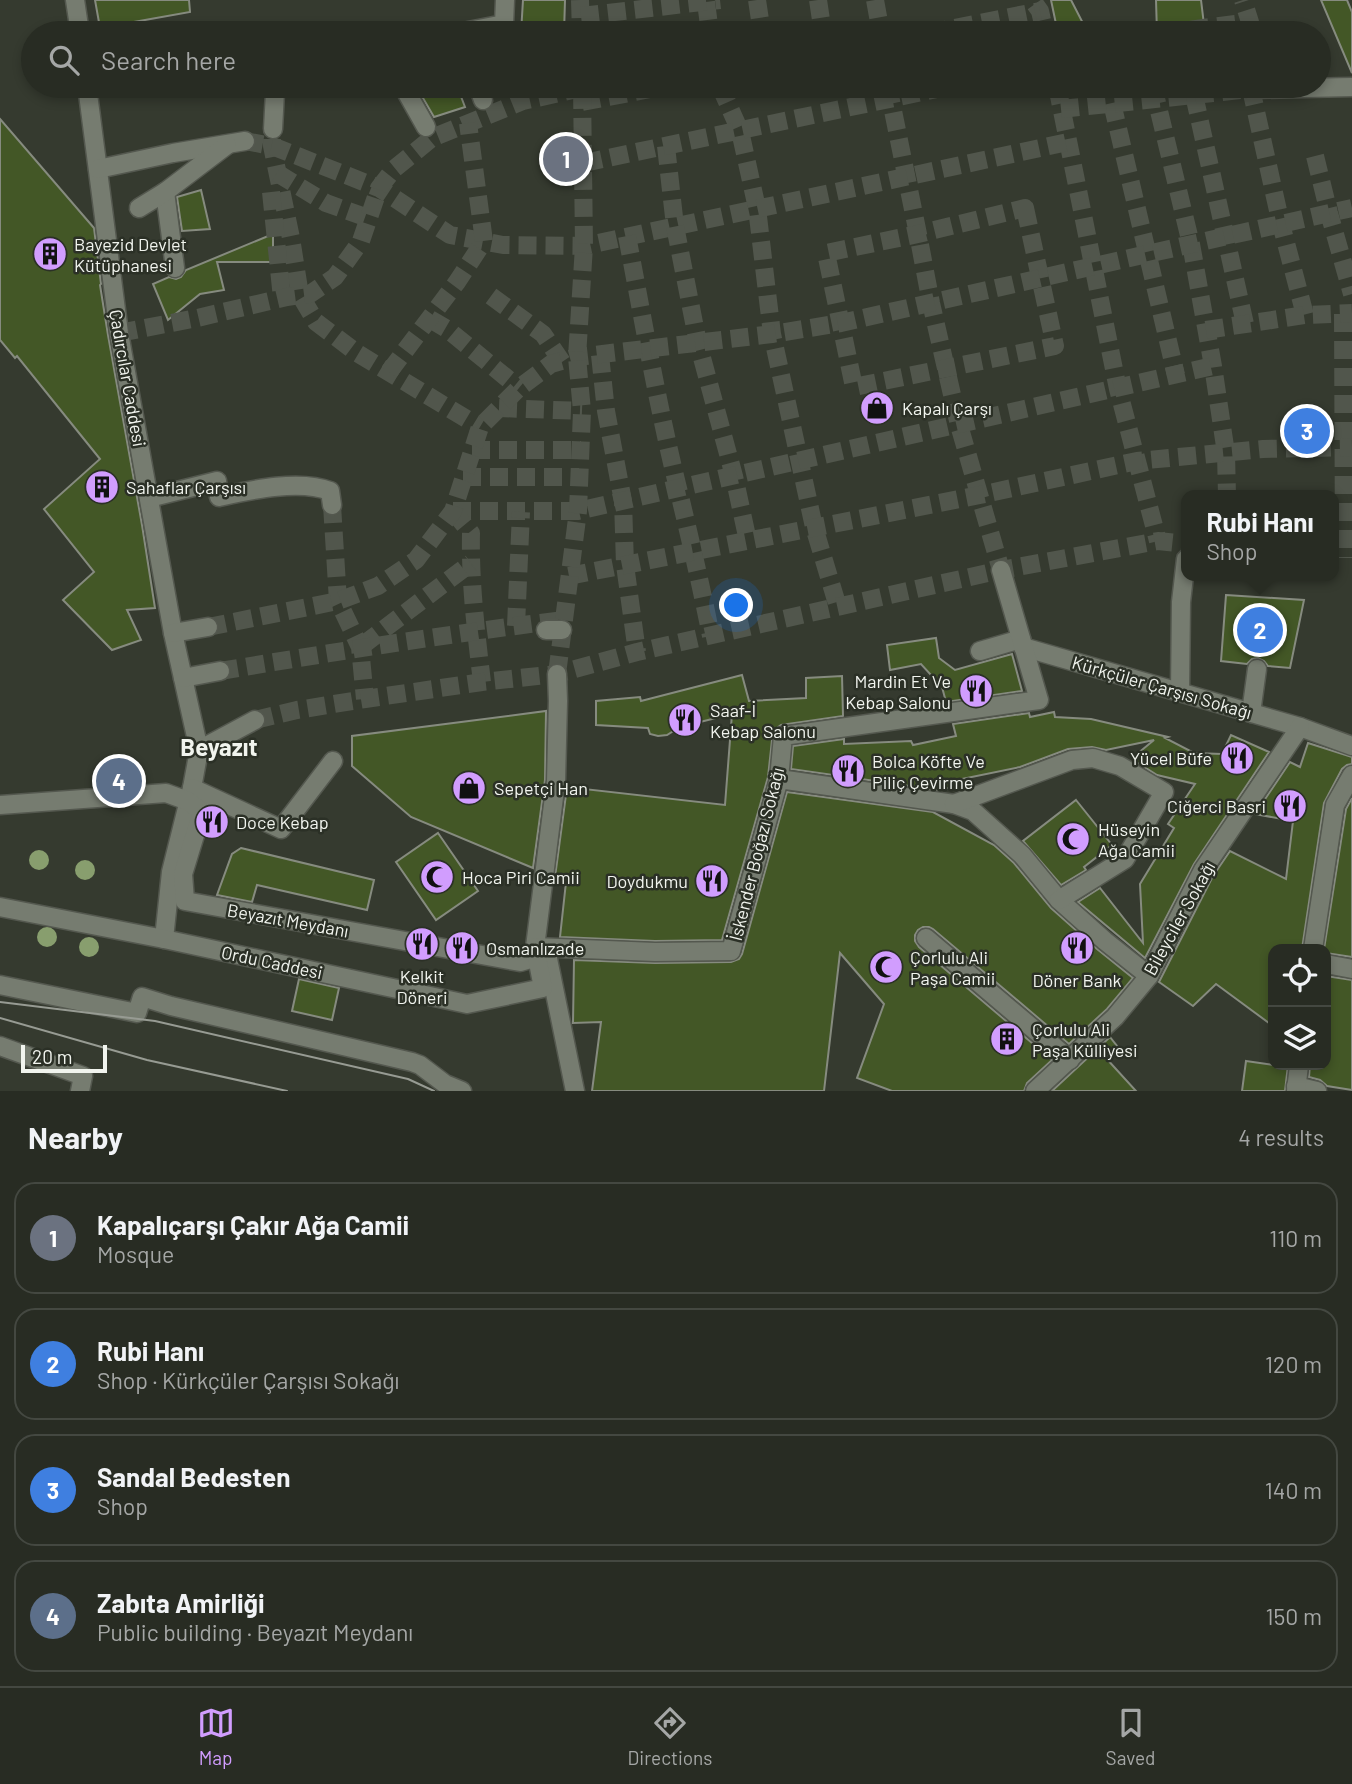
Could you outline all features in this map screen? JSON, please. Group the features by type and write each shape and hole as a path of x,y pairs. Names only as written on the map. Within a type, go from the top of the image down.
{"street":[{"path":"75,0 78,21"},
{"path":"504,21 505,0"},
{"path":"1331,87 1352,87"},
{"name":"Çadırcılar Caddesi","path":"89,98 119,333 173,633 199,750"},
{"path":"273,129 275,98"},
{"path":"410,98 426,127"},
{"path":"98,170 238,142 139,208"},
{"path":"165,192 176,268"},
{"path":"149,498 217,481 219,496 267,486 319,486 330,491 332,505"},
{"path":"979,651 1022,643 1002,570"},
{"path":"1180,692 1183,581"},
{"path":"173,633 208,627"},
{"name":"Kürkçüler Çarşısı Sokağı","path":"1022,643 1300,727 1352,746"},
{"name":"İskender Boğazı Sokağı","path":"536,952 731,951 779,779 783,736 1039,700 1022,643"},
{"path":"1251,713 1257,669"},
{"path":"183,678 220,671"},
{"path":"557,674 556,781 536,952 547,954 575,1091"},
{"path":"164,939 171,872 199,750 255,720"},
{"name":"Bileyciler Sokağı","path":"1035,1091 1115,1017 1149,976 1203,870 1300,727"},
{"path":"954,804 1072,760 1093,758 1120,766 1164,792 1125,859 1059,900"},
{"path":"0,804 166,793 190,794 281,829 333,761"},
{"path":"1314,944 1335,805 1352,775"},
{"path":"779,779 954,804 973,811 1022,855 1059,900 1149,976"},
{"name":"Beyazıt Meydanı","path":"190,794 202,812 183,874 185,901 520,962 536,952"},
{"name":"Ordu Caddesi","path":"0,907 467,1004 543,988 536,952"},
{"path":"926,938 1070,1060"},
{"path":"1331,965 1352,970"},
{"path":"0,985 137,1013 142,997 412,1062 445,1084 462,1091"},
{"path":"0,1046 82,1084"},
{"path":"1298,1070 1296,1089 1317,1091"}],"building":[{"path":"95,0 189,0 190,12 139,21 99,21"},
{"path":"523,0 565,0 564,21 522,21"},
{"path":"1051,0 1071,0 1082,21 1055,21"},
{"path":"1156,0 1201,0 1204,21 1157,21"},
{"path":"1321,0 1347,0 1352,12 1352,73 1331,21"},
{"path":"423,98 462,98 465,107 434,117"},
{"path":"0,119 94,228 108,335 155,608 127,610 141,640 112,650 63,600 94,572 44,509 100,459 17,356 15,358 0,340"},
{"path":"201,190 210,229 182,231 177,197"},
{"path":"273,234 273,262 217,262 224,290 200,294 168,320 153,284 169,277 181,277 186,270"},
{"path":"1226,595 1304,600 1290,668 1268,666 1258,658 1247,664 1221,661"},
{"path":"936,638 939,658 955,670 1012,654 1022,691 946,702 942,687 921,664 890,670 887,645"},
{"path":"742,675 749,701 806,698 806,678 842,676 843,716 781,725 773,731 768,777 722,940 655,941 560,937 566,882 555,877 567,787 725,805 732,714 680,727 667,735 658,736 650,734 648,728 596,725 596,701 640,697 641,701"},
{"path":"546,711 545,780 533,868 411,817 352,766 352,736"},
{"path":"1054,712 1055,717 1091,719 1168,737 1165,738 1194,753 1222,754 1231,735 1269,752 1194,864 1145,958 1078,902 1100,888 1143,943 1140,884 1174,828 1168,824 1195,784 1157,775 1135,761 1137,754 1154,740 1106,750 1092,747 1068,749 1020,767 952,781 953,787 938,790 791,769 793,746 844,739 844,744 911,741 913,745 956,736 953,724 1029,713 1030,717"},
{"path":"1308,743 1352,757 1352,764 1342,769 1324,803 1303,944 1268,944 1268,1022 1216,984 1193,1006 1159,982 1213,876 1230,851 1286,879 1293,821 1255,814 1290,762 1300,767"},
{"path":"787,792 933,812 994,845 1014,863 1051,908 1133,978 1107,1009 1069,1044 933,929 923,927 915,935 919,947 1052,1060 1027,1083 1024,1091 892,1091 857,1078 884,1004 840,953 824,1091 592,1091 601,1022 573,1023 574,960 655,963 731,962 739,959"},
{"path":"1352,798 1352,957 1331,954 1331,944 1325,944 1346,809"},
{"name":"Hüseyin Ağa Camii","path":"1076,800 1112,845 1084,867 1086,870 1061,885 1023,841"},
{"name":"Hoca Piri Camii","path":"438,833 478,891 436,920 396,862"},
{"path":"241,848 374,880 367,910 257,885 252,902 217,895 232,854"},
{"path":"1331,977 1352,980 1352,1090 1327,1086 1320,1080 1309,1077 1310,1070 1331,1070"},
{"path":"299,979 339,988 332,1020 292,1011"},
{"path":"1110,1037 1117,1046 1105,1057 1136,1091 1052,1091"},
{"path":"1246,1061 1268,1064 1268,1070 1287,1070 1285,1091 1242,1091"}],"tunnel":[{"path":"580,0 581,21"},
{"path":"581,16 720,0"},
{"path":"757,0 760,21"},
{"path":"818,0 821,21"},
{"path":"875,0 879,21"},
{"path":"1243,0 1250,21"},
{"path":"706,2 708,21"},
{"path":"1035,4 1042,21"},
{"path":"990,21 1040,11"},
{"path":"119,333 310,294 335,277 361,241 379,188 394,169 432,138 537,98"},
{"path":"557,674 578,511 582,411 577,357 584,246 582,98"},
{"path":"582,102 603,98"},
{"path":"725,98 740,131 757,208 772,334 814,527 838,607"},
{"path":"890,98 931,303 959,425 1001,570"},
{"path":"584,163 894,98"},
{"path":"1059,98 1118,389 1158,541"},
{"path":"1156,98 1191,244 1226,453 1227,490"},
{"path":"1061,109 1166,98"},
{"path":"1195,98 1245,324"},
{"path":"1253,98 1281,224 1305,315"},
{"path":"1112,103 1176,375"},
{"path":"389,372 457,282 484,241 468,123"},
{"path":"272,139 300,295 316,322 357,353 480,427"},
{"path":"245,141 272,146 379,188 450,235 503,245 584,246 1068,142"},
{"path":"666,146 675,226 698,343 734,476 748,541"},
{"path":"1315,156 1352,294"},
{"path":"277,173 326,203 368,218"},
{"path":"271,192 282,298"},
{"path":"1025,208 1055,346 854,387 826,253 1025,208"},
{"path":"208,627 338,601 378,586 416,560 453,511 480,427 519,388 551,364 577,357 841,323 1352,208"},
{"path":"627,236 663,422 711,636"},
{"path":"491,296 543,334 562,362"},
{"path":"1206,330 1305,315 1352,313"},
{"path":"1343,314 1344,558"},
{"path":"430,319 447,329 519,388"},
{"path":"600,355 606,411 623,501 625,565 637,652"},
{"path":"453,511 578,511 1213,366"},
{"path":"499,408 582,411"},
{"path":"569,576 980,495 1137,461 1263,449 1352,447"},
{"path":"472,450 581,450"},
{"path":"463,477 579,477"},
{"path":"332,505 338,601 360,647 365,699"},
{"path":"453,511 471,533 472,589 482,682"},
{"path":"516,626 521,512"},
{"path":"255,720 365,699 557,674 637,652 1001,570 1158,541 1181,543"},
{"path":"363,645 471,563"},
{"path":"220,671 563,620"}],"tram line":[{"path":"0,1002 155,1021 408,1079 434,1091"},
{"path":"0,1018 147,1060 287,1091"}],"place":[{"name":"Kapalıçarşı Çakır Ağa Camii","path":"566,159"},
{"name":"Bayezid Devlet Kütüphanesi","path":"50,254"},
{"name":"Kapalı Çarşı","path":"877,408"},
{"name":"Sandal Bedesten","path":"1307,431"},
{"name":"Sahaflar Çarşısı","path":"102,487"},
{"name":"Rubi Hanı","path":"1260,630"},
{"name":"Mardin Et Ve Kebap Salonu","path":"976,691"},
{"name":"Saaf-İ Kebap Salonu","path":"685,720"},
{"name":"Yücel Büfe","path":"1237,758"},
{"name":"Bolca Köfte Ve Piliç Çevirme","path":"848,771"},
{"name":"Zabıta Amirliği","path":"119,781"},
{"name":"Sepetçi Han","path":"469,788"},
{"name":"Ciğerci Basri","path":"1290,806"},
{"name":"Doce Kebap","path":"212,822"},
{"name":"Hüseyin Ağa Camii","path":"1073,839"},
{"name":"Hoca Piri Camii","path":"437,877"},
{"name":"Doydukmu","path":"712,881"},
{"name":"Kelkit Döneri","path":"422,944"},
{"name":"Osmanlızade","path":"462,948"},
{"name":"Döner Bank","path":"1077,948"},
{"name":"Çorlulu Ali Paşa Camii","path":"886,967"},
{"name":"Çorlulu Ali Paşa Külliyesi","path":"1007,1039"}],"district":[{"name":"Beyazıt","path":"219,746"}]}
